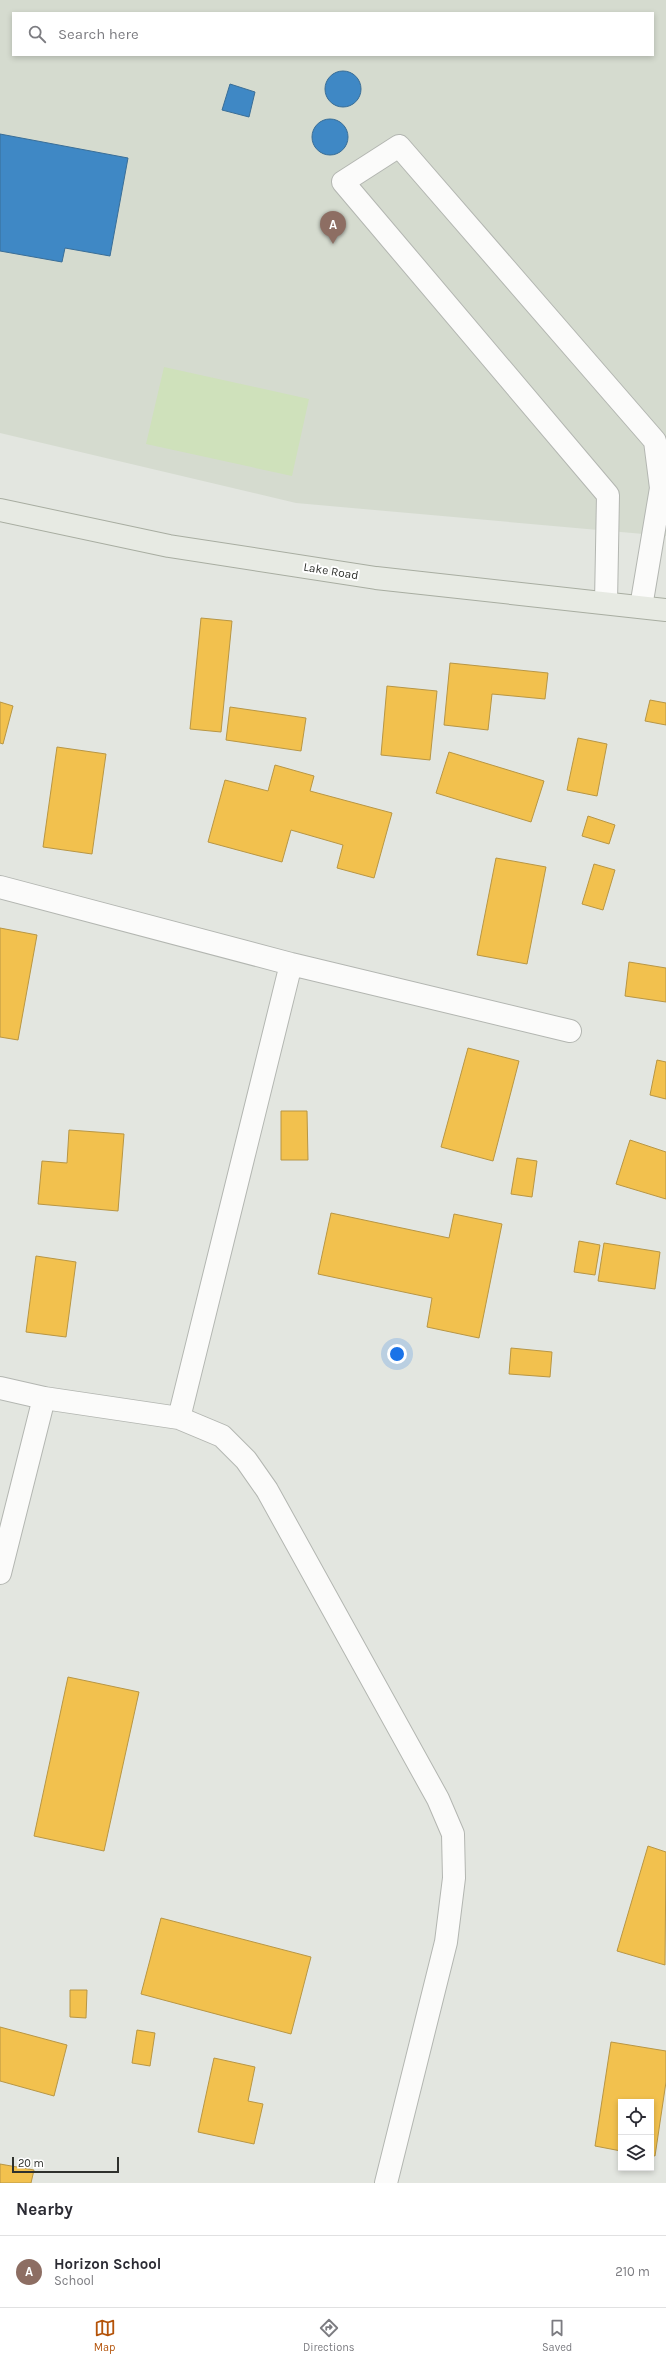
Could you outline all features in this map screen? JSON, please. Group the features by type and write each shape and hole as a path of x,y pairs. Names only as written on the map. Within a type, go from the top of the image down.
{"main road":[{"name":"Lake Road","path":"0,510 169,546 315,569 376,578 666,610"}],"street":[{"path":"606,603 608,495 344,182 399,146 655,441 661,488 641,607"},
{"path":"0,887 291,964 570,1031"},
{"path":"179,1418 291,964"},
{"path":"0,1388 44,1398 179,1418 222,1436 246,1460 267,1490 438,1799 453,1834 454,1878 446,1942 386,2183"},
{"path":"0,1573 44,1398"}],"shaded area":[{"path":"0,0 666,0 666,536 296,503 0,433"}],"green space":[{"path":"164,367 309,399 292,476 146,444"}],"building: Homes":[{"path":"201,618 232,621 221,732 190,729"},
{"path":"450,663 548,673 545,699 492,694 488,730 444,725"},
{"path":"387,686 437,691 430,760 381,755"},
{"path":"650,700 666,703 666,725 645,721"},
{"path":"0,702 13,706 3,744 0,743"},
{"path":"230,707 306,718 301,751 226,740"},
{"path":"578,738 607,744 597,796 567,790"},
{"path":"57,747 106,754 92,854 43,847"},
{"path":"449,752 544,781 531,822 436,793"},
{"path":"275,765 314,776 310,791 392,813 374,878 337,868 343,845 291,830 282,862 208,842 225,780 268,791"},
{"path":"588,816 615,825 609,844 582,836"},
{"path":"496,858 546,867 527,964 477,955"},
{"path":"594,864 615,870 603,910 582,904"},
{"path":"0,928 37,935 18,1040 0,1037"},
{"path":"629,962 666,968 666,1002 625,996"},
{"path":"468,1048 519,1061 493,1161 441,1147"},
{"path":"657,1060 666,1062 666,1099 650,1095"},
{"path":"281,1111 307,1111 308,1160 281,1160"},
{"path":"69,1130 124,1134 118,1211 38,1204 42,1161 67,1163"},
{"path":"630,1140 666,1152 666,1199 616,1184"},
{"path":"517,1158 537,1161 532,1197 511,1194"},
{"path":"331,1213 449,1238 454,1214 502,1224 479,1338 427,1327 432,1298 318,1274"},
{"path":"579,1241 600,1245 595,1275 574,1272"},
{"path":"604,1243 660,1252 655,1289 598,1281"},
{"path":"36,1256 76,1262 66,1337 26,1332"},
{"path":"511,1348 552,1352 550,1377 509,1374"},
{"path":"68,1677 139,1692 104,1851 34,1836"},
{"path":"648,1846 666,1852 665,1965 617,1951"},
{"path":"161,1918 311,1957 291,2034 141,1994"},
{"path":"70,1990 87,1990 86,2018 70,2017"},
{"path":"0,2027 67,2045 54,2096 0,2081"},
{"path":"137,2030 155,2033 150,2066 132,2063"},
{"path":"611,2042 666,2051 666,2082 655,2156 654,2099 618,2099 618,2150 595,2146"},
{"path":"214,2058 255,2067 248,2101 263,2104 254,2144 198,2132"},
{"path":"0,2164 34,2170 31,2183 0,2183"}],"building: Schools":[{"path":"343,71 353,74 358,79 361,89 358,99 353,104 343,107 333,104 328,99 325,89 328,79 333,74"},
{"path":"230,84 255,92 249,117 222,110"},
{"path":"330,119 343,124 348,137 343,150 330,155 317,150 312,137 317,124"},
{"path":"0,134 128,158 110,256 65,248 62,262 0,251"}],"place":[{"name":"Horizon School","path":"333,244"}]}
